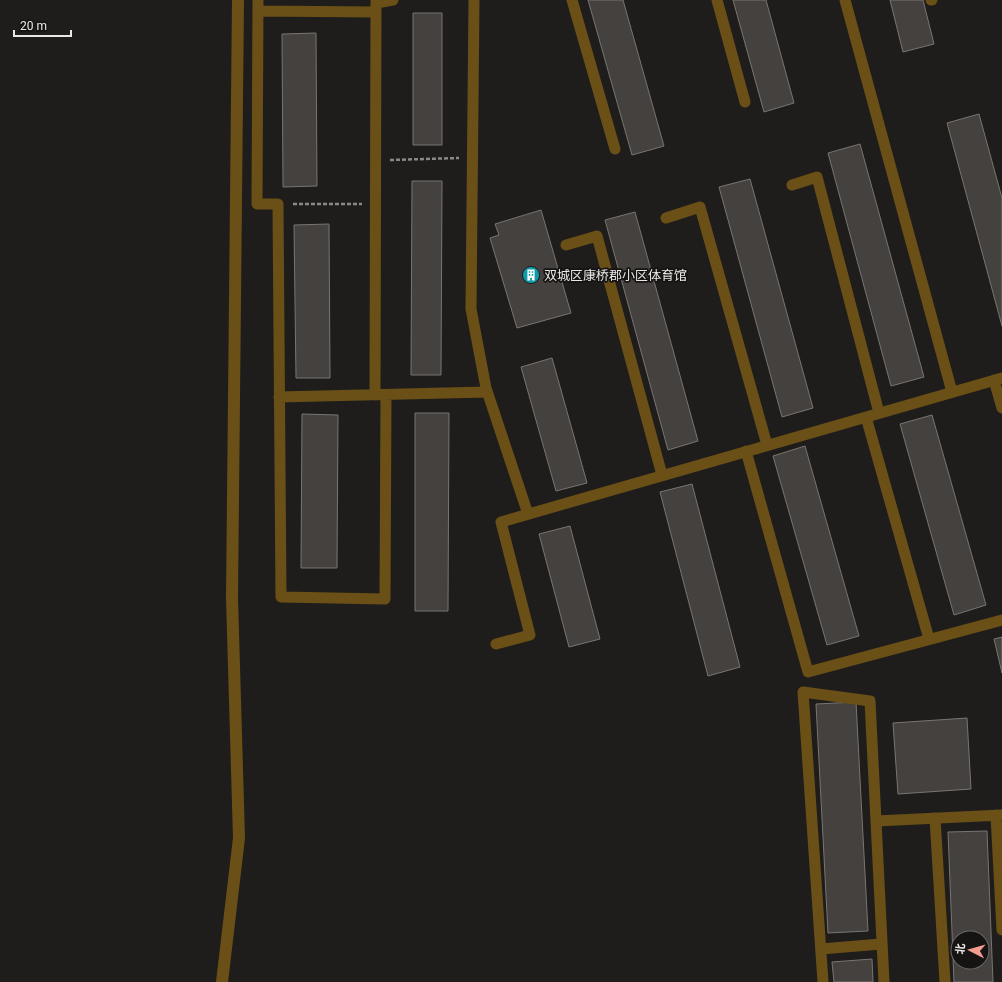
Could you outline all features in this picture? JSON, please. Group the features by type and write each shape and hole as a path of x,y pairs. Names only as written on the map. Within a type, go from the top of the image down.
{"street":[{"path":"222,982 238,838 232,598 238,0"}],"lane":[{"path":"258,0 257,204 278,204 281,597 385,599 375,160 376,5"},
{"path":"258,11 376,5 393,0"},
{"path":"474,0 471,310 487,392 528,514"},
{"path":"572,0 615,149"},
{"path":"717,0 745,102"},
{"path":"845,0 952,392"},
{"path":"792,185 817,177 879,413"},
{"path":"666,218 700,207 767,445"},
{"path":"566,245 597,236 662,475"},
{"path":"496,644 530,635 501,522 998,379 1002,408"},
{"path":"279,397 487,392"},
{"path":"866,417 929,639"},
{"path":"746,451 808,672 1002,620"},
{"path":"823,982 803,692 870,701 884,982"},
{"path":"876,821 999,815 1002,930"},
{"path":"935,818 945,982"},
{"path":"821,949 881,944"}],"path":[{"path":"375,160 473,158"},
{"path":"278,204 376,204"}],"building":[{"path":"588,0 623,0 664,146 632,155"},
{"path":"733,0 766,0 794,103 764,112"},
{"path":"890,0 923,0 934,44 903,52"},
{"path":"413,13 442,13 442,145 413,145"},
{"path":"316,33 317,186 283,187 282,34"},
{"path":"979,114 1002,198 1002,326 947,123"},
{"path":"860,144 924,377 891,386 828,153"},
{"path":"750,179 813,408 782,417 719,187"},
{"path":"412,181 442,181 441,375 411,375"},
{"name":"双城区康桥郡小区体育馆","path":"541,210 571,313 517,328 490,238 499,235 495,224"},
{"path":"635,212 698,441 668,450 605,220"},
{"path":"329,224 330,378 296,378 294,225"},
{"path":"552,358 587,483 556,491 521,367"},
{"path":"415,413 449,413 448,611 415,611"},
{"path":"302,414 338,415 337,568 301,568"},
{"path":"932,415 986,605 954,615 900,424"},
{"path":"805,446 859,636 827,645 773,456"},
{"path":"692,484 740,667 708,676 660,492"},
{"path":"570,526 600,639 569,647 539,534"},
{"path":"1002,637 1002,673 994,639"},
{"path":"856,702 868,931 828,933 816,704"},
{"path":"967,718 971,789 898,794 893,723"},
{"path":"987,831 993,982 954,982 954,970 990,970 990,930 952,930 948,832"},
{"path":"872,959 873,982 834,982 832,962"}],"place":[{"name":"双城区康桥郡小区体育馆","path":"531,275"}]}
